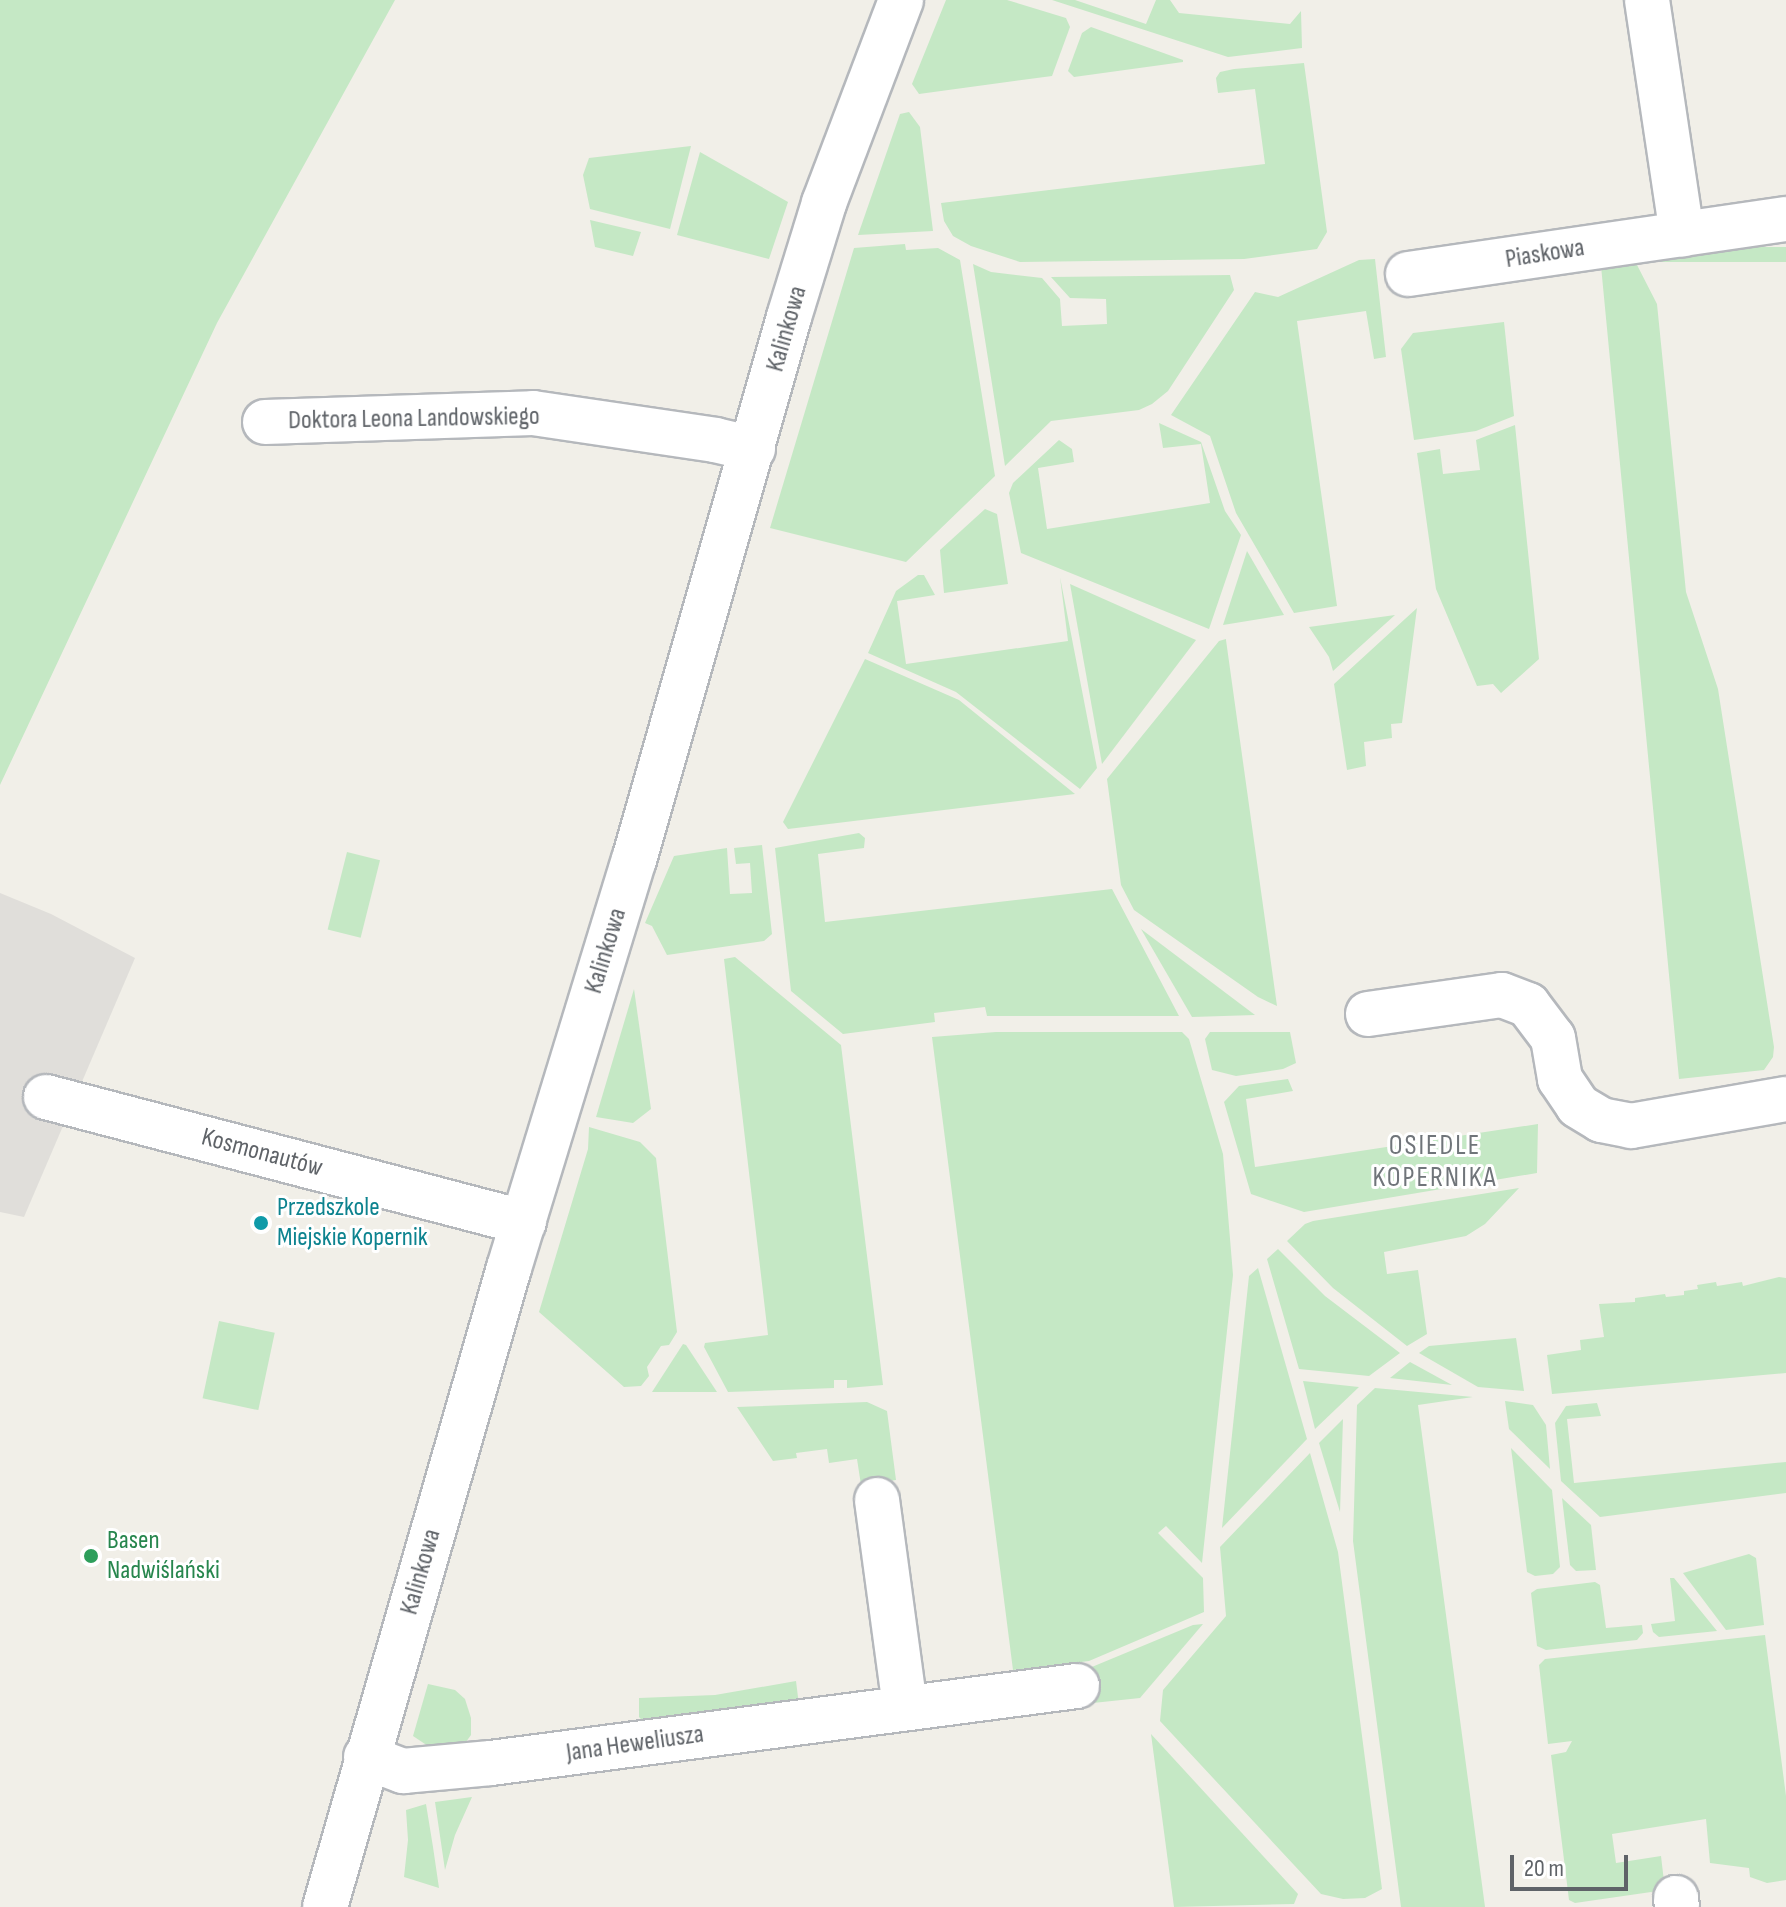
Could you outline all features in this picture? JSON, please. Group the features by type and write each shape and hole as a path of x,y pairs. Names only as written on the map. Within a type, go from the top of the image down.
{"street":[{"name":"Kalinkowa","path":"325,1907 366,1757 634,860 824,203 901,0"},
{"path":"1647,0 1682,234"},
{"name":"Piaskowa","path":"1408,274 1786,219"},
{"name":"Doktora Leona Landowskiego","path":"265,422 533,413 715,440 753,449"},
{"path":"1368,1014 1502,995 1528,1005 1553,1038 1560,1079 1578,1106 1601,1120 1631,1126 1786,1099"},
{"name":"Kosmonautów","path":"46,1097 524,1222"},
{"path":"877,1500 905,1707"},
{"name":"Jana Heweliusza","path":"366,1757 403,1771 491,1763 1077,1686"}],"shaded area":[{"path":"0,893 51,914 135,958 24,1217 0,1212"}],"green space":[{"path":"0,0 395,0 217,323 0,785"},
{"path":"946,0 1007,0 1066,18 1070,27 1052,76 919,94 912,84"},
{"path":"1052,0 1075,0 1146,24 1156,0 1170,0 1179,13 1290,24 1301,11 1302,48 1228,57"},
{"path":"1091,27 1183,62 1074,77 1068,71 1082,33"},
{"path":"1304,63 1327,232 1317,249 1244,259 1020,262 971,246 953,236 944,221 941,203 1265,164 1255,89 1218,93 1216,78 1220,72 1234,69"},
{"path":"909,112 920,127 933,231 858,235 900,114"},
{"path":"691,146 670,229 590,209 583,175 589,158"},
{"path":"700,152 788,202 769,259 677,235"},
{"path":"590,220 641,232 633,256 595,247"},
{"path":"905,244 906,250 938,248 960,260 995,476 906,562 770,528 854,248"},
{"path":"1642,247 1786,247 1786,262 1642,262"},
{"path":"1375,259 1386,357 1374,359 1366,311 1297,321 1337,606 1294,613 1236,513 1210,436 1171,415 1255,292 1278,297 1359,260"},
{"path":"1636,263 1657,304 1686,592 1718,689 1774,1047 1773,1057 1764,1070 1679,1079 1601,266"},
{"path":"973,264 991,272 1042,278 1060,299 1062,326 1107,324 1106,299 1070,298 1051,277 1230,275 1234,290 1168,391 1152,404 1139,410 1051,421 1005,466"},
{"path":"1504,322 1514,416 1476,431 1414,440 1401,349 1413,333"},
{"path":"1159,423 1201,442 1225,511 1241,535 1209,629 1021,553 1009,493 1013,483 1059,440 1072,449 1074,462 1038,468 1047,529 1210,503 1201,444 1163,448"},
{"path":"1515,425 1539,659 1501,693 1493,684 1477,686 1436,589 1417,453 1440,449 1443,474 1480,470 1476,440"},
{"path":"985,509 997,514 1008,584 944,593 940,550"},
{"path":"1247,551 1284,615 1223,625"},
{"path":"918,575 924,575 935,595 897,601 906,664 1068,641 1060,577 1097,768 1080,789 956,692 868,653 896,591"},
{"path":"1070,584 1196,640 1102,764"},
{"path":"1417,608 1402,723 1391,724 1392,738 1364,742 1366,766 1347,770 1334,684"},
{"path":"1395,615 1333,671 1329,657 1309,627"},
{"path":"1226,639 1277,1006 1258,997 1134,910 1121,885 1107,779 1219,641"},
{"path":"865,659 959,700 1075,794 788,829 783,822"},
{"path":"859,833 865,838 864,848 818,854 825,922 1112,889 1179,1016 987,1016 985,1007 934,1013 935,1022 843,1034 791,991 775,848"},
{"path":"762,845 772,934 764,941 667,955 652,926 645,923 674,856 727,848 730,894 752,893 750,863 736,864 734,848"},
{"path":"347,852 380,860 361,938 328,930"},
{"path":"1141,929 1255,1015 1192,1017"},
{"path":"735,957 841,1045 883,1385 847,1388 847,1380 834,1380 834,1388 728,1392 704,1347 705,1343 768,1335 724,959"},
{"path":"634,989 651,1109 633,1123 596,1117"},
{"path":"996,1032 1182,1032 1189,1039 1223,1154 1233,1275 1202,1563 1166,1526 1158,1533 1203,1578 1204,1612 1089,1661 1013,1670 932,1037"},
{"path":"1210,1032 1290,1032 1296,1063 1283,1069 1236,1076 1212,1070 1205,1039"},
{"path":"1288,1079 1293,1091 1246,1099 1255,1167 1538,1124 1537,1173 1304,1212 1251,1194 1224,1102 1239,1086"},
{"path":"589,1127 640,1142 656,1158 677,1332 669,1345 661,1346 647,1367 649,1376 641,1386 624,1387 539,1312 588,1149"},
{"path":"1519,1188 1485,1224 1466,1236 1384,1252 1387,1274 1418,1270 1427,1334 1407,1346 1333,1288 1287,1241 1305,1224 1313,1221"},
{"path":"1278,1249 1325,1296 1400,1353 1369,1376 1299,1369 1267,1259"},
{"path":"1258,1268 1307,1439 1222,1528 1249,1276"},
{"path":"1786,1278 1786,1373 1552,1394 1547,1355 1581,1350 1580,1340 1604,1337 1599,1304 1635,1302 1635,1298 1665,1294 1666,1297 1684,1295 1684,1291 1698,1289 1697,1285 1716,1282 1717,1286 1742,1282 1743,1286"},
{"path":"219,1321 275,1333 258,1410 203,1398"},
{"path":"1516,1338 1524,1391 1478,1387 1419,1353 1429,1346"},
{"path":"683,1344 686,1345 717,1392 652,1392"},
{"path":"1410,1362 1452,1385 1390,1378"},
{"path":"1303,1381 1359,1387 1315,1429"},
{"path":"1375,1388 1473,1397 1418,1405 1485,1907 1401,1907 1353,1541 1357,1405"},
{"path":"1505,1401 1533,1405 1546,1425 1550,1469 1509,1429"},
{"path":"867,1402 887,1411 896,1480 861,1485 857,1459 829,1463 827,1449 796,1453 797,1458 773,1461 737,1407"},
{"path":"1597,1403 1601,1416 1567,1419 1574,1483 1786,1462 1786,1493 1600,1517 1561,1481 1555,1423 1566,1406"},
{"path":"1343,1419 1340,1512 1319,1443"},
{"path":"1511,1448 1552,1490 1560,1567 1553,1574 1535,1576 1527,1572"},
{"path":"1310,1453 1338,1552 1382,1889 1365,1898 1343,1899 1321,1894 1160,1721 1163,1690 1226,1616 1220,1547"},
{"path":"1562,1498 1591,1525 1596,1570 1576,1571 1570,1565"},
{"path":"1749,1554 1756,1558 1764,1625 1726,1630 1683,1573"},
{"path":"1670,1578 1674,1578 1717,1631 1659,1637 1653,1632 1651,1624 1675,1621"},
{"path":"1595,1582 1600,1585 1606,1628 1642,1625 1643,1633 1637,1640 1546,1650 1537,1646 1531,1593 1537,1589"},
{"path":"1203,1624 1140,1698 1093,1703 1087,1669 1193,1625"},
{"path":"1765,1635 1786,1796 1786,1880 1767,1883 1750,1877 1749,1868 1710,1863 1706,1819 1612,1834 1616,1863 1661,1856 1665,1890 1575,1903 1569,1900 1551,1755 1566,1752 1572,1741 1548,1744 1539,1665 1545,1659"},
{"path":"796,1681 799,1705 646,1724 639,1717 639,1698 715,1695"},
{"path":"428,1684 455,1690 465,1699 471,1718 471,1735 463,1746 434,1750 413,1736"},
{"path":"1151,1734 1298,1894 1294,1904 1174,1907"},
{"path":"472,1797 455,1835 445,1870 435,1802"},
{"path":"426,1804 439,1888 404,1877 408,1840 406,1810"}],"place":[{"name":"Przedszkole Miejskie Kopernik","path":"261,1223"},
{"name":"Basen Nadwiślański","path":"91,1556"}],"district":[{"name":"OSIEDLE KOPERNIKA","path":"1435,1162"}]}
